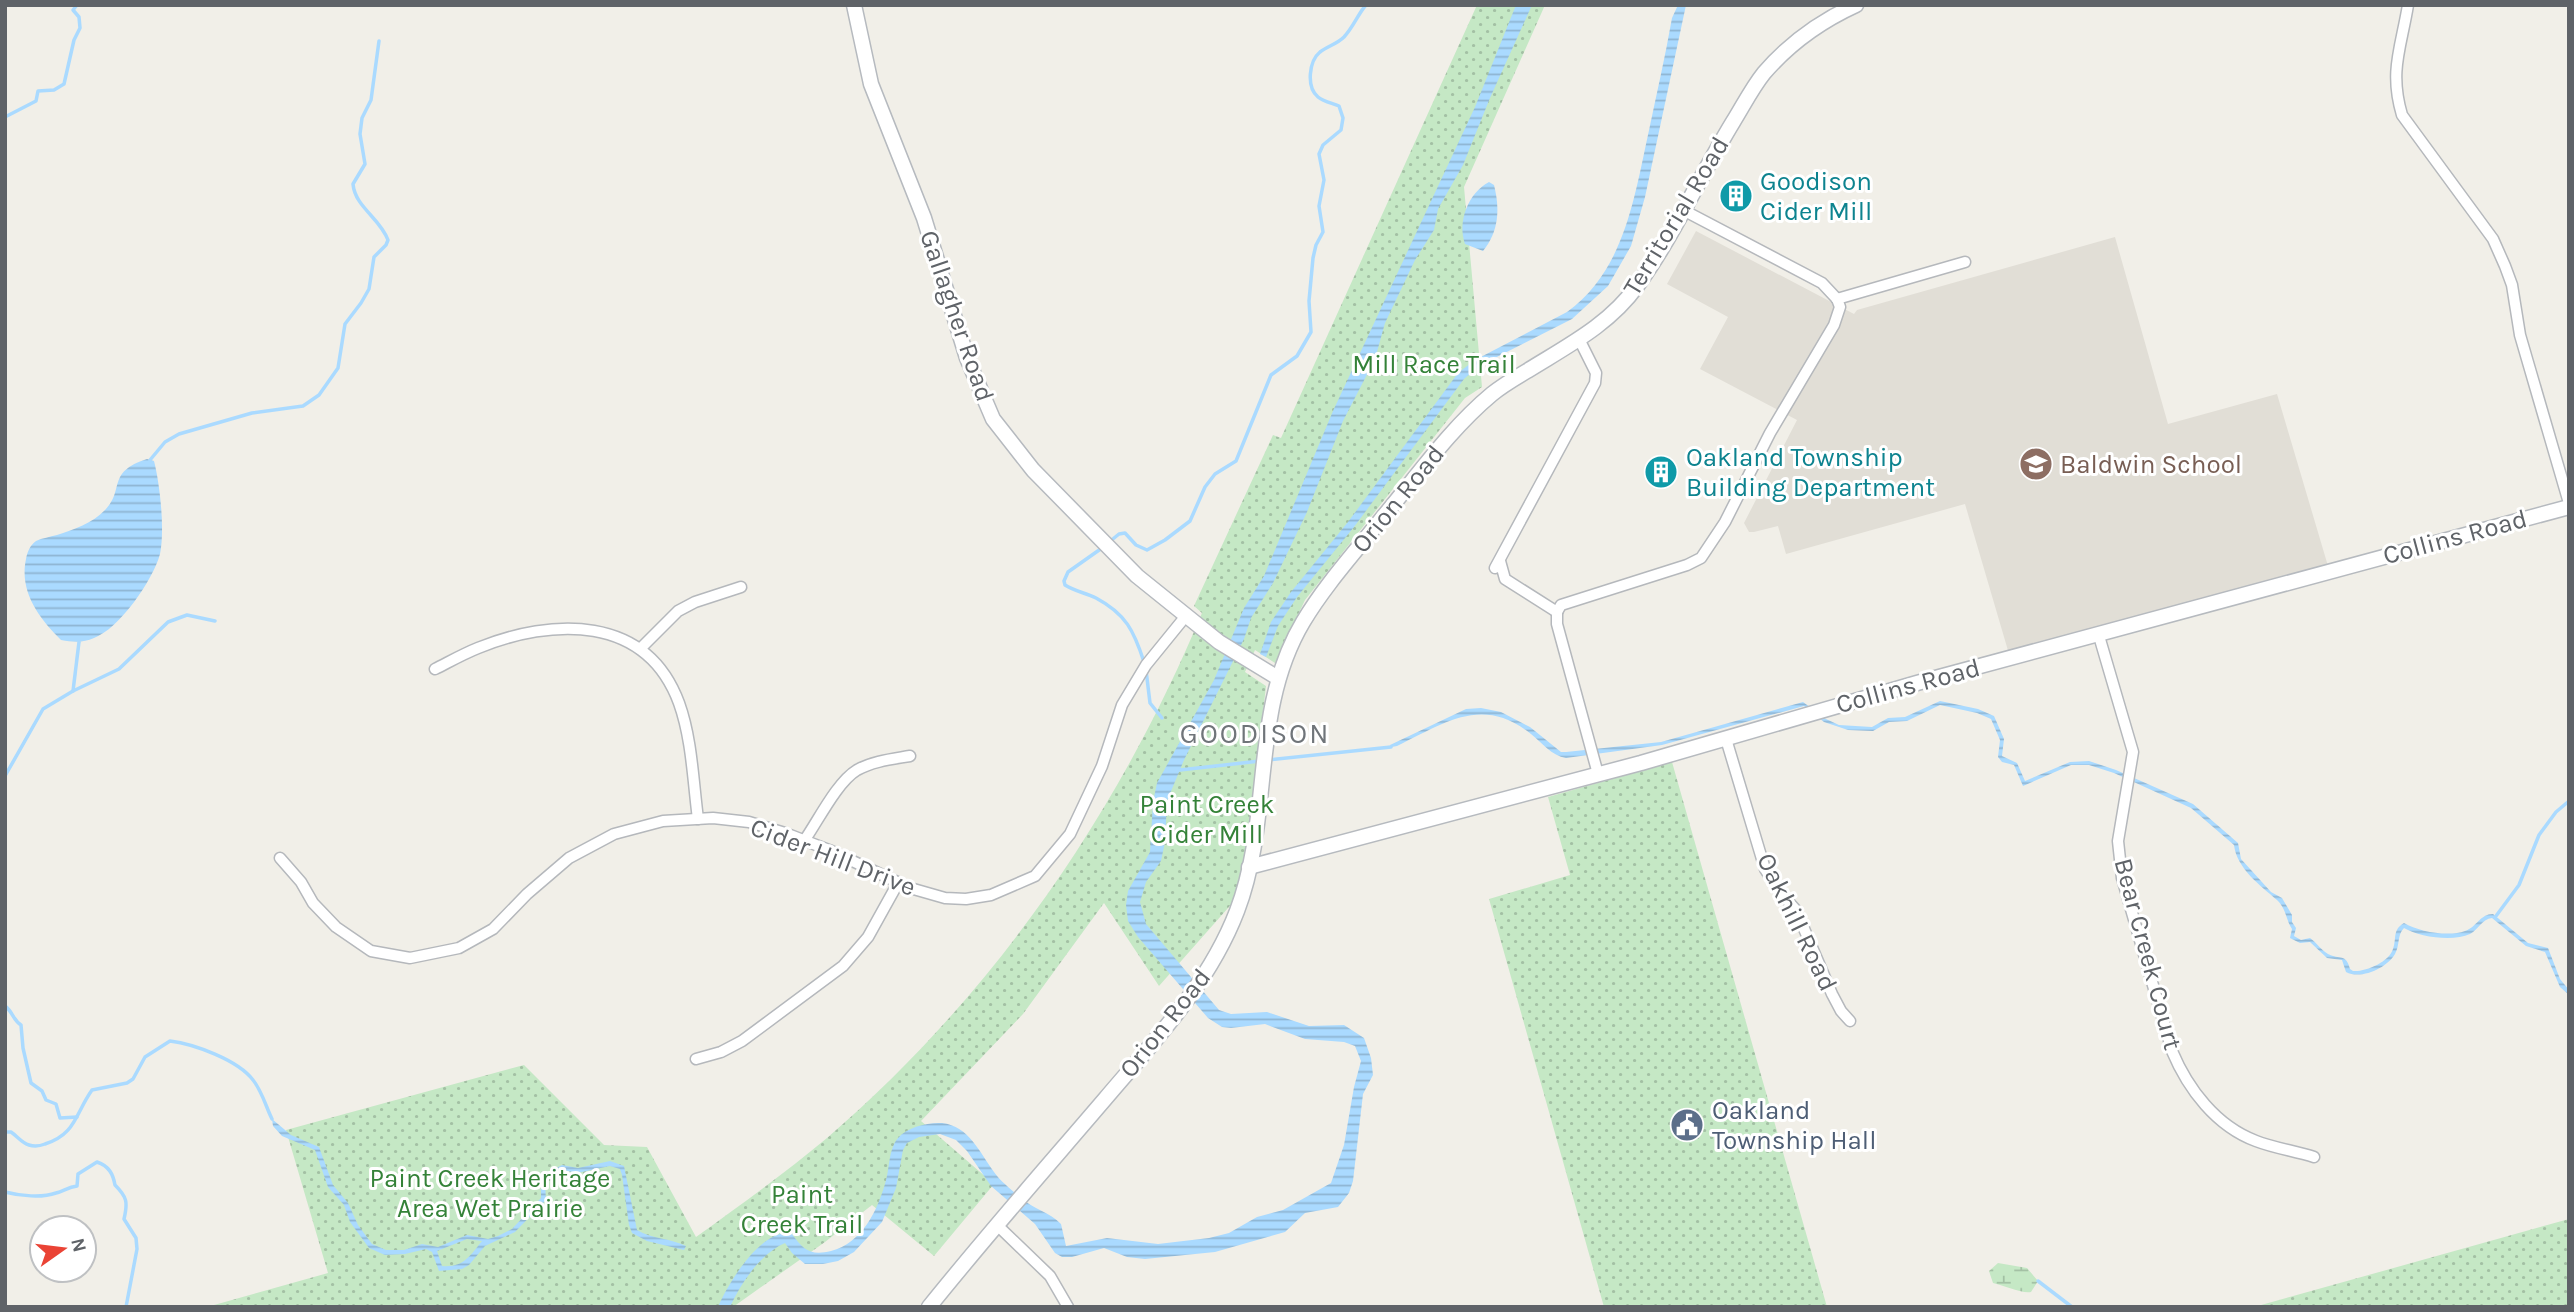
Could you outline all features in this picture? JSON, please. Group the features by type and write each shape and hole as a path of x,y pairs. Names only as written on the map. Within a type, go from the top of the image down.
{"street":[{"name":"Gallagher Road","path":"854,5 871,84 920,209 970,365 993,419 1033,470 1137,576 1219,642 1278,678"},
{"name":"Territorial Road","path":"1579,339 1607,321 1634,290 1763,75 1811,30 1856,5"},
{"path":"2409,5 2395,68 2396,93 2402,115 2493,239 2505,266 2512,285 2520,335 2569,505"},
{"path":"1598,774 1557,624 1557,612 1561,605 1701,558 1834,325 1840,307 1837,299 1822,283 1683,210"},
{"path":"1837,299 1965,262"},
{"path":"1557,612 1505,579 1497,565 1595,383 1595,373 1579,339"},
{"name":"Orion Road","path":"929,1307 996,1224 1187,1002 1203,979 1238,909 1257,825 1265,741 1278,678 1304,621 1358,548 1447,438 1497,390 1579,339"},
{"name":"Collins Road","path":"1249,867 1726,739 1917,682 2099,636 2278,583 2569,505"},
{"path":"640,649 678,611 695,602 741,587"},
{"name":"Cider Hill Drive","path":"281,858 301,882 313,903 336,927 370,951 410,958 459,948 493,929 569,859 614,834 663,821 698,819 748,822 804,841 898,883 945,898 966,900 991,895 1035,876 1070,834 1087,803 1102,766 1122,705 1146,665 1185,617"},
{"path":"435,670 479,648 558,628 600,631 627,641 640,649 663,672 678,701 685,726 698,819"},
{"name":"Bear Creek Court","path":"2099,636 2133,752 2118,841 2122,878 2177,1062 2204,1104 2223,1123 2253,1140 2314,1157"},
{"name":"Oakhill Road","path":"1726,739 1765,869 1779,891 1796,910 1832,994 1850,1021"},
{"path":"804,841 843,782 857,770 883,760 910,756"},
{"path":"696,1059 721,1052 742,1041 843,965 868,937 898,883"},
{"path":"996,1224 1051,1276 1068,1307"}],"shaded area":[{"name":"Baldwin School","path":"1696,231 1854,314 1857,310 2115,237 2168,424 2277,394 2328,566 2009,654 1965,504 1786,554 1778,526 1749,532 1744,523 1797,420 1700,369 1728,317 1667,284"}],"green space":[{"path":"1477,5 1545,5 1464,187 1482,387 1465,398 1305,600 1275,663 1255,650 1245,672 1266,686 1250,827 1236,899 1159,986 1104,903 1023,1014 921,1121 994,1184 934,1256 872,1205 733,1307 207,1307 328,1273 286,1130 524,1065 604,1145 647,1147 696,1237 811,1151 887,1083 944,1024 996,962 1045,897 1090,830 1131,760 1169,687 1202,613 1194,606 1273,435 1281,438"},
{"path":"1672,762 1827,1307 1604,1307 1489,899 1570,875 1548,797"},
{"path":"2569,1219 2569,1307 2254,1307"},
{"path":"1998,1263 2027,1268 2038,1281 2031,1292 1993,1283 1989,1271"}],"water":[{"path":"1516,5 1532,5 1463,165 1438,209 1434,230 1415,260 1385,323 1375,359 1343,421 1307,512 1273,583 1251,618 1244,639 1184,760 1167,801 1161,861 1146,882 1140,902 1146,924 1219,1010 1231,1014 1267,1012 1309,1026 1344,1025 1364,1038 1373,1075 1363,1094 1353,1181 1349,1193 1338,1207 1305,1213 1285,1232 1215,1252 1145,1259 1127,1257 1104,1248 1062,1257 1055,1253 1035,1224 991,1186 956,1140 940,1134 919,1137 907,1143 903,1150 896,1188 882,1222 854,1252 838,1261 805,1264 785,1243 767,1254 752,1270 730,1307 718,1307 738,1271 758,1247 770,1239 781,1234 792,1234 804,1248 818,1253 842,1247 851,1241 867,1225 878,1205 891,1154 898,1138 912,1128 924,1124 951,1125 967,1135 1003,1183 1026,1202 1061,1224 1066,1246 1107,1238 1158,1244 1209,1238 1229,1233 1257,1217 1283,1210 1331,1183 1344,1145 1361,1061 1355,1046 1344,1042 1305,1039 1265,1024 1222,1027 1208,1018 1138,937 1128,921 1128,891 1150,852 1157,783 1214,680 1244,608 1264,576 1333,411 1475,107"},
{"path":"1678,5 1686,5 1645,197 1631,246 1608,286 1572,319 1479,366 1464,379 1354,527 1297,597 1278,626 1266,657 1260,654 1271,622 1291,592 1348,522 1458,373 1475,360 1567,312 1602,276 1624,232 1631,208 1672,18"},
{"path":"1489,182 1494,185 1496,194 1497,220 1483,251 1465,244 1462,227 1470,201 1475,193"},
{"path":"147,459 154,461 161,507 162,533 156,565 134,602 104,633 86,641 61,640 45,623 28,593 25,571 29,549 36,541 76,528 100,515 111,503 118,482 126,470"},
{"path":"1940,701 1978,709 1994,716 2004,739 2002,756 2017,763 2025,781 2070,762 2089,761 2193,804 2238,843 2241,859 2271,892 2282,898 2292,915 2296,928 2294,936 2301,940 2310,938 2323,951 2344,959 2353,971 2370,968 2387,958 2393,949 2396,931 2404,923 2426,931 2451,934 2469,929 2485,916 2493,914 2528,943 2548,948 2569,995 2560,987 2545,952 2526,946 2492,918 2470,934 2455,938 2427,936 2404,928 2395,954 2386,964 2366,974 2346,972 2342,960 2327,958 2310,942 2300,943 2290,938 2292,929 2280,903 2244,869 2234,845 2191,808 2114,773 2089,765 2071,765 2023,786 2014,765 2002,762 1998,757 2000,740 1991,719 1940,705 1907,721 1889,722 1873,731 1848,730 1824,722 1804,706 1662,745 1566,758 1551,752 1513,722 1496,716 1464,717 1397,746 1390,745 1466,709 1481,708 1501,712 1530,727 1561,752 1566,752 1661,742 1803,702 1839,725 1872,727 1888,718 1905,717"},
{"path":"272,1119 291,1135 319,1147 333,1185 348,1203 358,1225 372,1244 386,1250 404,1250 422,1244 438,1247 467,1235 488,1239 498,1236 512,1229 541,1198 541,1176 562,1165 578,1168 610,1161 624,1166 637,1230 686,1246 684,1250 647,1241 632,1233 620,1169 610,1166 577,1173 564,1170 549,1176 545,1183 546,1200 515,1232 485,1246 469,1265 462,1269 439,1271 432,1252 426,1249 385,1255 369,1248 350,1222 344,1205 328,1187 315,1150 282,1136 273,1126","holes":["467,1239 482,1241 461,1263 442,1266 437,1251"]}],"waterway":[{"path":"5,117 36,101 38,91 54,90 64,84 74,40 80,28 79,17 73,10 77,5"},
{"path":"1108,543 1119,534 1125,533 1136,545 1147,550 1190,521 1205,487 1215,474 1236,461 1271,375 1297,356 1311,332 1309,301 1313,258 1323,232 1319,206 1324,180 1319,154 1323,145 1341,130 1343,118 1339,106 1314,93 1310,81 1311,68 1320,52 1344,37 1351,29 1366,5"},
{"path":"150,460 165,442 179,434 252,413 303,406 319,395 338,368 345,324 369,289 374,257 388,240 358,199 353,184 365,164 360,134 362,118 371,100 379,41"},
{"path":"1102,548 1068,572 1065,585 1096,598 1115,610 1128,624 1144,662"},
{"path":"5,776 43,709 119,669 168,622 187,615 215,621"},
{"path":"73,691 79,642"},
{"path":"1146,670 1150,703 1162,718"},
{"path":"1268,760 1391,747"},
{"path":"1180,770 1260,761"},
{"path":"2496,916 2519,885 2539,835 2556,812 2569,801"},
{"path":"5,970 5,987"},
{"path":"5,1006 21,1025 31,1083 42,1091 46,1100 56,1104 60,1118 77,1117"},
{"path":"5,1132 11,1132 24,1143 33,1146 55,1140 69,1129 92,1090 127,1083 133,1079 145,1057 170,1041 215,1054 237,1066 259,1089 272,1119"},
{"path":"5,1192 31,1196 50,1195 77,1186 78,1174 97,1162 107,1168 124,1197 124,1219 136,1238 137,1249 126,1307"},
{"path":"2038,1281 2072,1307"}],"place":[{"name":"Goodison Cider Mill","path":"1736,196"},
{"name":"Baldwin School","path":"2036,464"},
{"name":"Oakland Township Building Department","path":"1661,472"},
{"name":"Oakland Township Hall","path":"1687,1125"}],"district":[{"name":"GOODISON","path":"1255,733"}],"park label":[{"name":"Mill Race Trail","path":"1434,364"},
{"name":"Paint Creek Cider Mill","path":"1207,819"},
{"name":"Paint Creek Heritage Area Wet Prairie","path":"490,1193"},
{"name":"Paint Creek Trail","path":"802,1209"}]}
